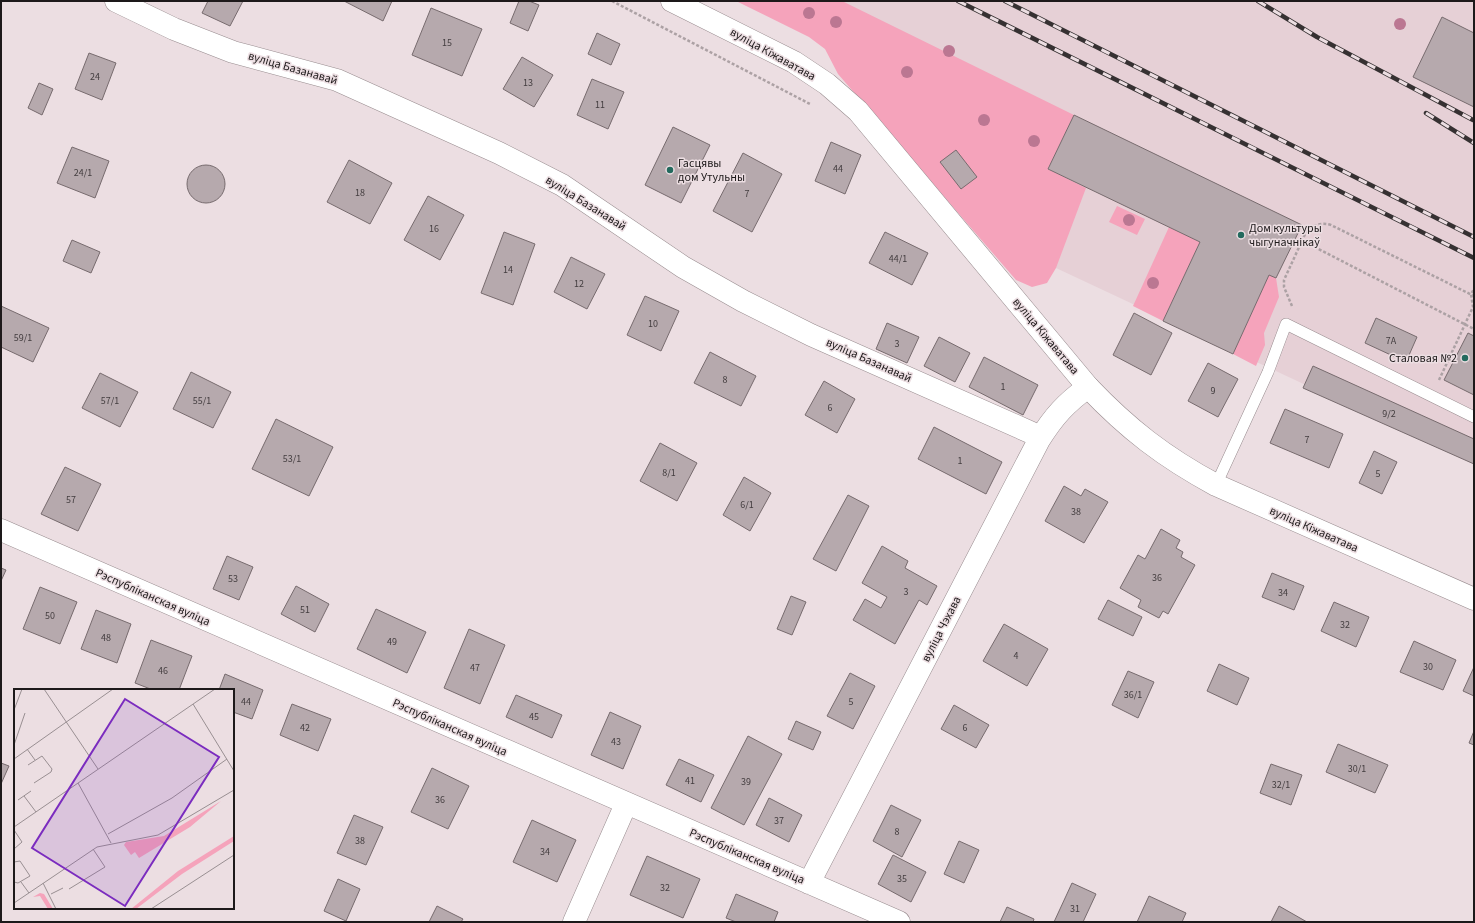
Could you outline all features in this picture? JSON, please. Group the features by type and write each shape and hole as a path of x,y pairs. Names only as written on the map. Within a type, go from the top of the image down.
{"street":[{"name":"вуліца Базанавай","path":"116,1 174,29 233,52 337,80 499,153 562,185 683,267 743,301 811,335 1032,433 1039,440"},
{"name":"вуліца Кіжаватава","path":"672,1 794,62 827,84 858,111 1088,387 1127,426 1152,447 1179,465 1216,485 1474,600"},
{"name":"вуліца Чэхава","path":"809,883 1039,440 1062,407 1088,387"},
{"name":"Рэспубліканская вуліца","path":"1,530 899,922"},
{"path":"574,922 626,804"}],"lane":[{"path":"1216,485 1268,372 1286,324 1474,417"}],"path":[{"path":"612,1 813,105"},
{"path":"1293,309 1284,287 1284,280 1301,240 1306,232 1316,225 1331,225 1473,295"},
{"path":"1301,240 1474,329"},
{"path":"1432,396 1473,307 1474,289"}],"shaded area":[{"path":"736,1 842,1 1074,115 1048,169 1086,188 1056,268 1047,283 1032,287 1016,280 838,74 825,49 809,37"},
{"path":"738,1 1474,1 1474,464 1056,268 1010,257 832,45"},
{"path":"1117,206 1145,219 1137,235 1109,222"},
{"path":"1169,227 1200,242 1163,321 1133,306"},
{"path":"1269,275 1276,278 1279,297 1264,333 1265,345 1256,366 1233,354"}],"building":[{"path":"208,1 243,1 230,26 202,13"},
{"path":"344,1 392,1 383,21"},
{"path":"519,1 529,1 539,5 528,31 510,23"},
{"path":"431,8 482,29 462,76 412,55"},
{"path":"1442,17 1474,33 1474,107 1413,77"},
{"path":"597,33 620,44 611,65 588,54"},
{"path":"89,53 116,63 102,100 75,89"},
{"path":"522,57 553,75 534,107 503,89"},
{"path":"592,79 624,92 608,129 577,115"},
{"path":"39,83 53,89 42,115 28,108"},
{"name":"Дом культуры чыгуначнікаў","path":"1074,115 1302,225 1276,278 1269,275 1233,354 1163,321 1200,242 1048,169"},
{"path":"673,127 710,145 681,203 645,185"},
{"path":"831,142 861,155 845,194 815,181"},
{"path":"72,147 109,161 95,198 57,183"},
{"path":"956,150 977,177 961,189 940,162"},
{"path":"743,153 782,174 752,232 713,211"},
{"path":"349,160 392,183 370,224 327,202"},
{"path":"202,165 210,165 220,170 224,177 224,191 220,198 210,203 202,203 192,198 190,195 187,188 187,180 192,170 195,168"},
{"path":"428,196 464,215 440,260 404,240"},
{"path":"504,232 535,244 513,305 481,293"},
{"path":"885,232 928,253 912,285 869,263"},
{"path":"72,240 100,252 91,273 63,261"},
{"path":"571,257 605,274 587,309 554,292"},
{"path":"645,296 679,311 661,351 627,335"},
{"path":"1,306 49,328 33,362 1,347"},
{"path":"1134,313 1172,333 1151,375 1113,355"},
{"path":"1376,318 1417,337 1406,362 1365,343"},
{"path":"887,323 919,337 907,363 876,349"},
{"name":"Сталовая №2","path":"1468,333 1474,336 1474,395 1444,380"},
{"path":"939,337 970,353 955,382 924,366"},
{"path":"710,352 756,376 741,406 694,383"},
{"path":"984,357 1038,385 1023,415 969,387"},
{"path":"1208,363 1238,379 1218,417 1188,401"},
{"path":"1313,366 1474,439 1474,464 1303,388"},
{"path":"191,372 231,392 213,428 173,409"},
{"path":"100,373 138,392 120,427 82,408"},
{"path":"824,381 855,399 837,433 805,415"},
{"path":"1285,409 1343,434 1329,468 1270,443"},
{"path":"276,419 333,447 309,496 252,469"},
{"path":"934,427 1002,462 986,494 918,459"},
{"path":"660,443 697,463 677,501 640,481"},
{"path":"1374,451 1397,462 1382,494 1359,483"},
{"path":"65,467 101,484 78,531 41,514"},
{"path":"744,477 771,493 750,531 723,515"},
{"path":"1064,486 1081,496 1085,489 1108,502 1084,543 1045,521"},
{"path":"848,495 869,506 836,571 813,559"},
{"path":"1161,529 1180,540 1176,548 1183,552 1181,557 1195,565 1168,614 1163,611 1159,618 1138,607 1141,600 1120,588 1138,555 1145,559"},
{"path":"882,546 908,561 905,568 937,586 927,605 919,600 895,644 853,620 865,599 881,608 887,597 862,583"},
{"path":"227,556 253,567 239,600 213,589"},
{"path":"1,568 6,570 1,581"},
{"path":"1272,573 1304,586 1294,610 1262,597"},
{"path":"296,586 329,604 315,632 281,614"},
{"path":"40,587 77,602 60,644 23,629"},
{"path":"791,596 806,602 792,635 777,629"},
{"path":"1108,600 1142,617 1133,636 1098,619"},
{"path":"1334,602 1369,617 1356,647 1321,631"},
{"path":"376,609 426,632 407,673 357,649"},
{"path":"96,610 131,624 117,663 81,649"},
{"path":"1004,624 1048,649 1027,686 983,661"},
{"path":"469,629 505,645 480,704 444,688"},
{"path":"151,640 192,656 179,689 150,689 135,683"},
{"path":"1414,641 1456,660 1443,690 1400,672"},
{"path":"1219,664 1249,678 1237,705 1207,691"},
{"path":"1474,667 1474,696 1463,691"},
{"path":"1128,671 1154,682 1138,718 1112,705"},
{"path":"850,673 875,686 853,729 827,716"},
{"path":"225,674 263,690 252,719 234,712 234,689 219,689"},
{"path":"516,695 562,715 552,738 506,717"},
{"path":"292,704 331,719 318,751 280,735"},
{"path":"954,705 989,725 976,748 941,729"},
{"path":"610,712 641,726 623,769 591,755"},
{"path":"796,721 821,732 813,750 788,739"},
{"path":"1474,731 1474,745 1469,743"},
{"path":"748,736 782,754 744,825 711,808"},
{"path":"1338,744 1388,765 1375,793 1326,772"},
{"path":"679,759 714,775 701,802 666,785"},
{"path":"1,763 9,766 1,784"},
{"path":"1271,764 1302,775 1291,805 1260,793"},
{"path":"432,768 469,786 448,829 411,812"},
{"path":"769,798 802,815 789,842 756,825"},
{"path":"891,805 921,820 902,857 873,841"},
{"path":"354,815 383,827 366,865 337,853"},
{"path":"532,820 576,840 557,882 513,862"},
{"path":"959,841 979,850 964,883 944,874"},
{"path":"893,855 926,872 911,902 878,884"},
{"path":"647,856 700,879 683,918 630,895"},
{"path":"338,879 360,889 346,921 324,911"},
{"path":"1072,883 1096,894 1083,922 1054,922"},
{"path":"736,894 778,912 774,922 736,922 726,918"},
{"path":"1149,896 1186,913 1182,922 1137,922"},
{"path":"437,906 463,919 461,922 429,922"},
{"path":"1279,906 1307,922 1271,922"},
{"path":"1007,907 1034,919 1033,922 1000,922"}],"railway":[{"path":"958,1 1474,258"},
{"path":"1005,1 1474,237"},
{"path":"1258,1 1317,37 1473,120"},
{"path":"1426,113 1474,143"}],"place":[{"name":"Гасцявы дом Утульны","path":"670,170"},
{"name":"Дом культуры чыгуначнікаў","path":"1241,235"},
{"name":"Сталовая №2","path":"1465,358"}]}
